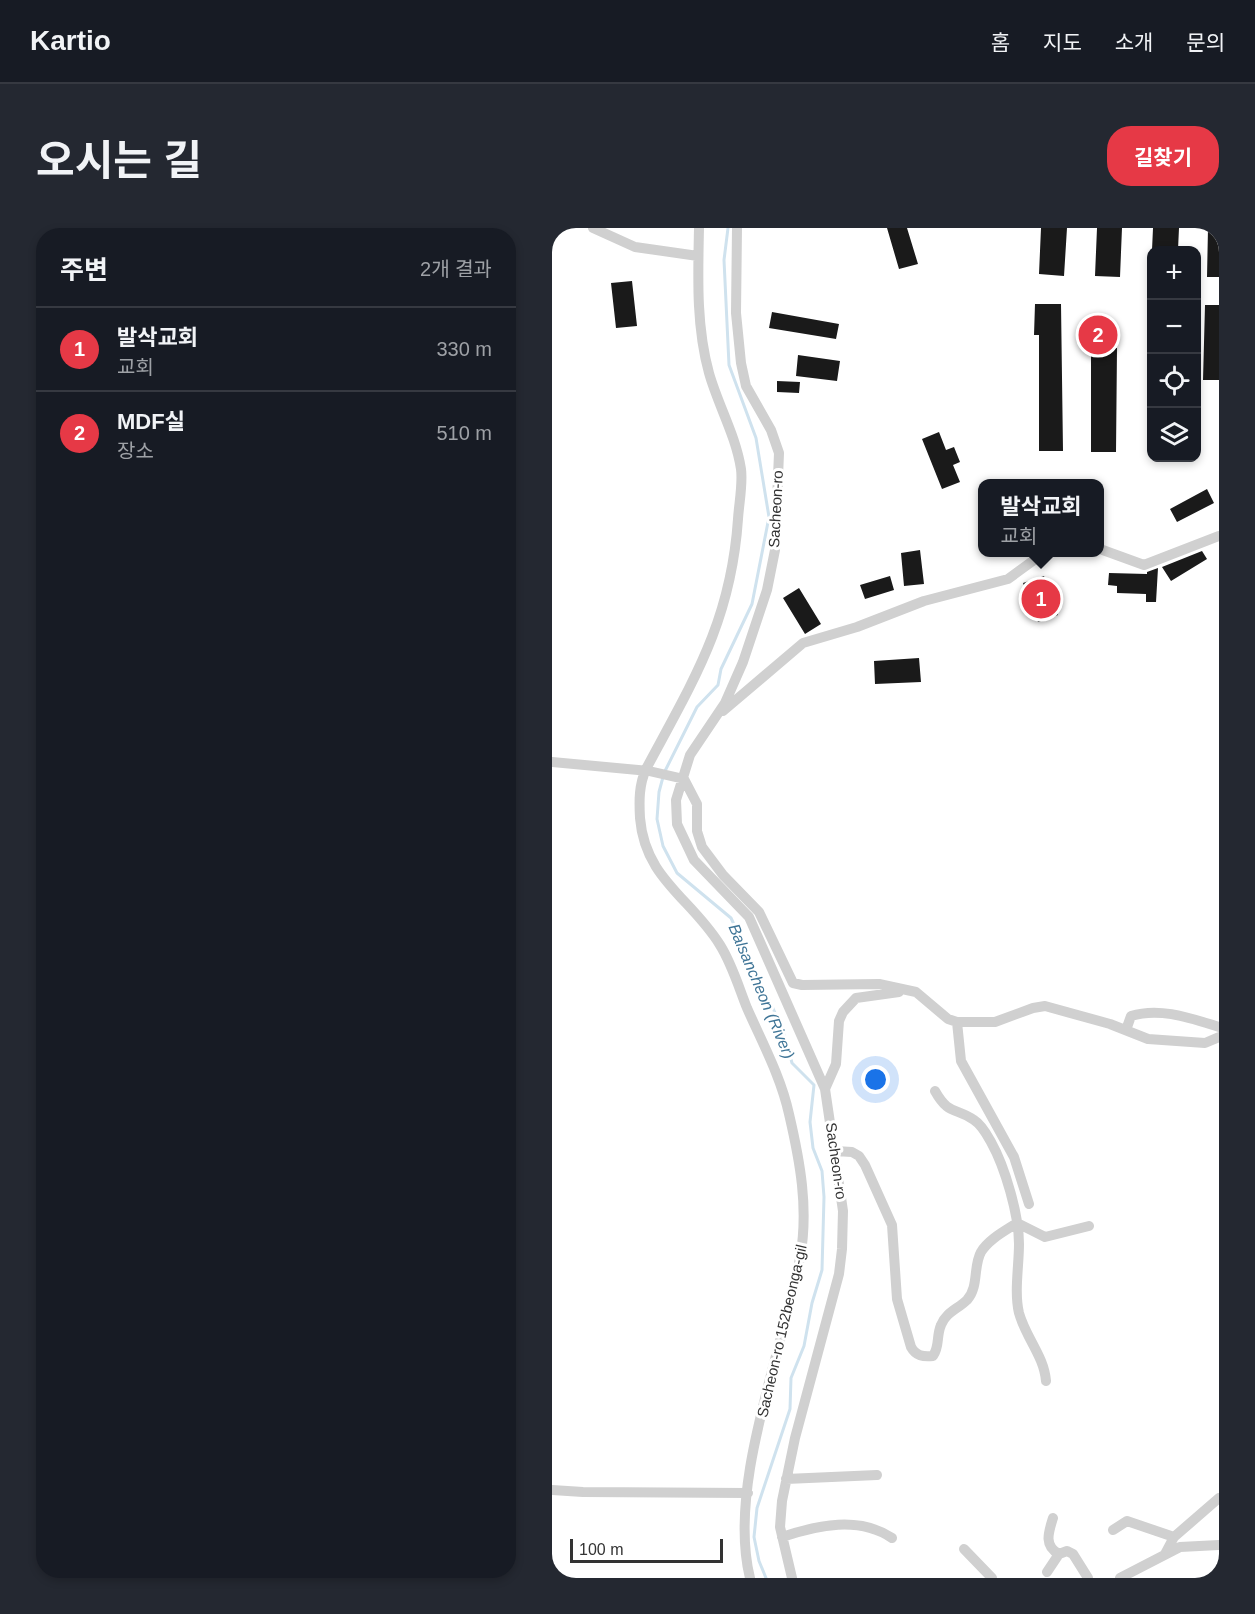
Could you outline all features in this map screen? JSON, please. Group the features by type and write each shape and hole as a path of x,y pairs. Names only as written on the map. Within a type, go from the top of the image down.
{"street":[{"path":"593,228 635,247 698,256"},
{"name":"Sacheon-ro 152beonga-gil","path":"699,228 698,300 708,371 741,471 737,531 729,588 720,621 700,669 640,782 640,810 647,854 663,880 712,933 722,948 781,1086 789,1110 803,1180 804,1210 800,1257 753,1458 748,1493 743,1540 750,1578"},
{"name":"Sacheon-ro","path":"737,228 735,303 741,363 746,386 771,430 779,453 775,550 767,590 743,662 725,703 690,755 676,800 677,824 686,848 694,860 749,917 825,1089 835,1151 843,1211 843,1249 786,1479 780,1519 792,1578"},
{"path":"1104,550 1144,565 1219,536"},
{"path":"715,718 803,643 858,627 924,601 1008,579 1038,557"},
{"path":"552,762 647,771 681,778 697,804 697,831 702,847 723,875 759,912 793,982 802,986 879,984 905,990 924,996 948,1019 957,1022 995,1022 1045,1006 1126,1030 1148,1039 1205,1043 1219,1037"},
{"path":"825,1089 836,1064 839,1022 843,1012 856,998 905,990"},
{"path":"1126,1030 1131,1016 1146,1011 1163,1012 1219,1026"},
{"path":"957,1022 961,1061 1014,1157 1029,1204"},
{"path":"935,1091 942,1103 951,1110 973,1119 980,1125 992,1143 1006,1179 1017,1223 1019,1312 1045,1364 1046,1381"},
{"path":"835,1151 852,1152 859,1156 889,1218 895,1239 899,1311 910,1347 917,1355 933,1356 938,1348 941,1323 950,1311 967,1300 973,1289 980,1254 998,1235 1017,1223"},
{"path":"1017,1223 1045,1237 1089,1226"},
{"path":"786,1479 877,1475"},
{"path":"552,1490 748,1493"},
{"path":"1165,1554 1174,1537 1219,1498"},
{"path":"1053,1518 1048,1538 1052,1549 1059,1554"},
{"path":"1113,1530 1127,1521 1174,1537"},
{"path":"782,1537 802,1530 855,1524 870,1526 892,1538"},
{"path":"1120,1578 1165,1554 1196,1545 1219,1545"},
{"path":"964,1549 992,1578"},
{"path":"1047,1572 1059,1554 1067,1551 1073,1554 1088,1578"}],"building":[{"path":"887,228 907,228 918,264 899,269"},
{"path":"1041,228 1067,228 1064,276 1039,274"},
{"path":"1097,228 1122,228 1120,277 1095,276"},
{"path":"1153,228 1179,228 1178,246 1152,246"},
{"path":"1208,228 1219,228 1219,277 1207,277"},
{"path":"632,281 637,326 616,328 611,283"},
{"path":"1035,304 1061,304 1063,451 1039,451 1039,335 1034,335"},
{"path":"1205,305 1219,305 1219,380 1203,380"},
{"path":"772,312 839,324 836,339 769,328"},
{"path":"1091,328 1106,329 1104,348 1117,348 1116,452 1091,452"},
{"path":"798,355 840,361 837,381 796,376"},
{"path":"777,381 800,382 799,393 777,392"},
{"path":"939,432 946,450 954,447 960,462 953,465 960,482 942,489 922,439"},
{"path":"1207,489 1214,503 1177,522 1170,509"},
{"path":"920,550 924,584 904,586 901,553"},
{"path":"1202,551 1207,559 1171,581 1162,567"},
{"path":"1158,568 1156,602 1146,602 1146,594 1117,593 1117,586 1108,585 1109,573 1147,574"},
{"path":"890,576 894,590 865,599 860,585"},
{"path":"1044,576 1058,615 1038,622 1023,583"},
{"path":"799,588 821,624 805,634 783,598"},
{"path":"919,658 921,682 875,684 874,661"}],"waterway":[{"name":"Balsancheon (River)","path":"665,771 697,707 718,685 721,669 752,604 769,517 756,438 729,365 724,260 728,228"},
{"name":"Balsancheon (River)","path":"663,777 659,792 657,819 663,846 677,873 731,918 783,1030 792,1063 814,1085 810,1122 813,1148 822,1171 824,1197 822,1270 812,1303 804,1346 791,1378 790,1409 757,1508 754,1537 759,1561 766,1578"}],"place":[{"name":"MDF실","path":"1098,335"},
{"name":"발삭교회","path":"1041,599"}]}
